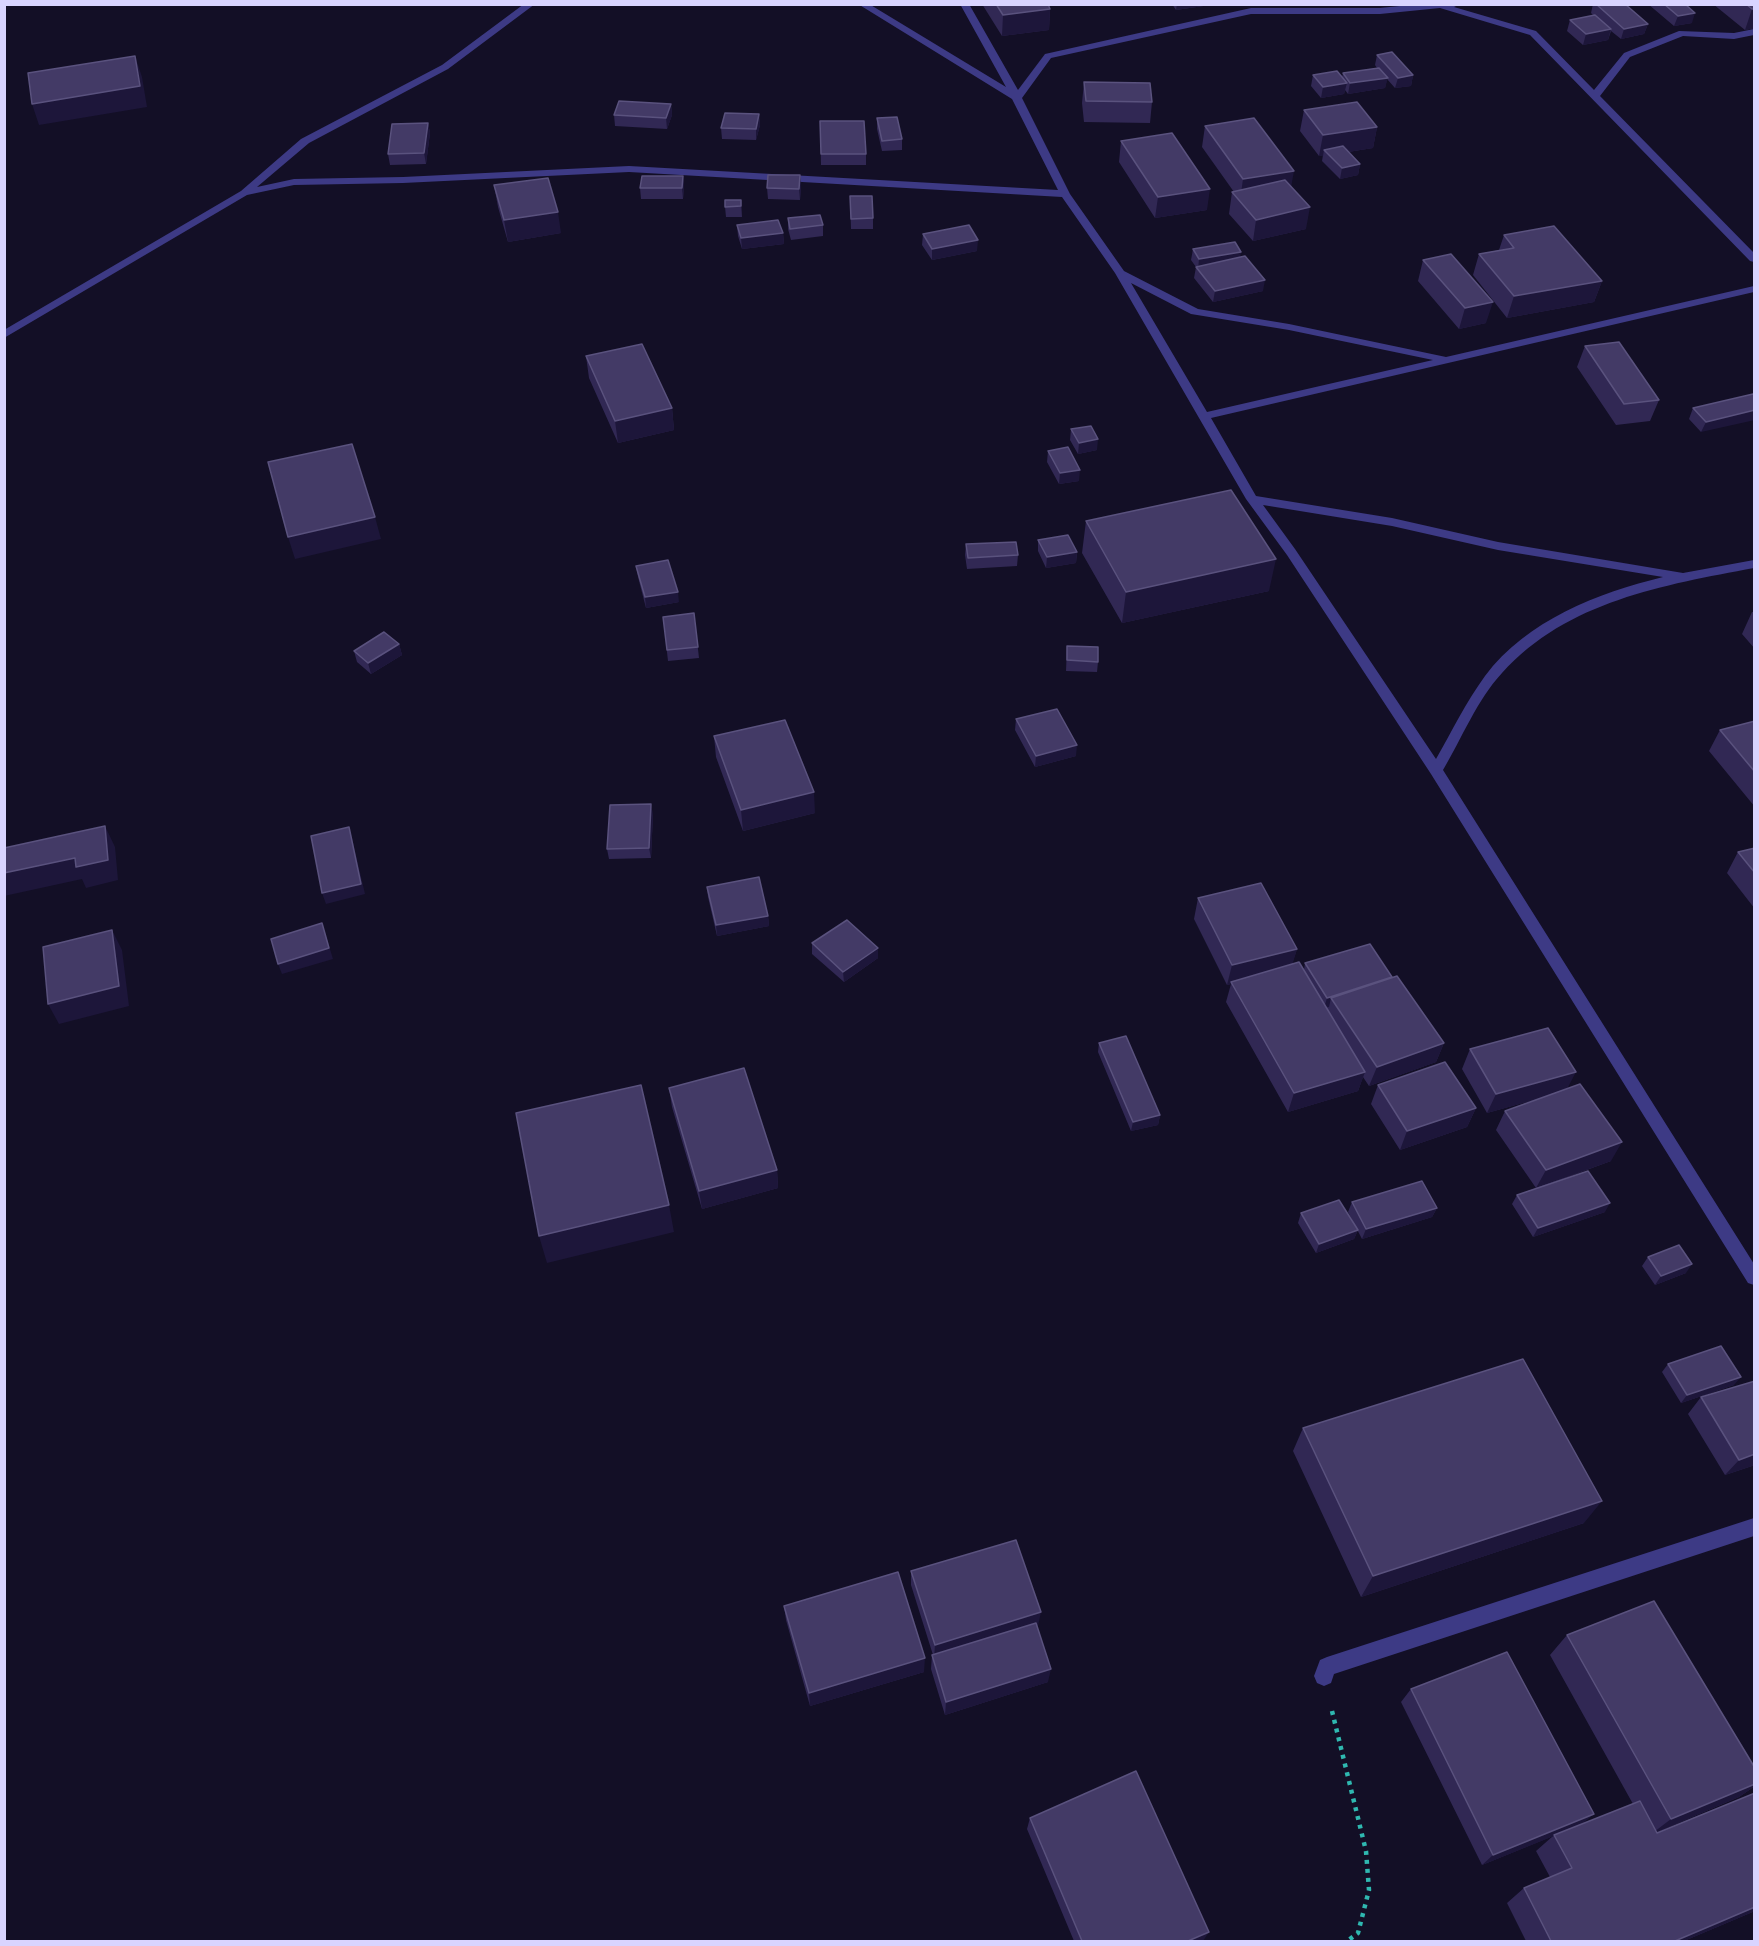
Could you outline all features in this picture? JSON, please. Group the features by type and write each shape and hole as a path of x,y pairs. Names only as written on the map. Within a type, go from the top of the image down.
{"street":[{"path":"4,335 244,193 305,141 445,67 531,4"},
{"path":"862,4 1017,98"},
{"path":"964,4 1017,98 1065,194 1119,273 1252,499 1298,562 1436,770 1755,1278"},
{"path":"1017,98 1048,56 1251,11 1380,11 1456,4"},
{"path":"1441,6 1533,33 1755,259"},
{"path":"1594,97 1627,55 1682,33 1734,36 1755,32"},
{"path":"244,193 294,182 403,180 629,169 1065,194"},
{"path":"1119,273 1196,312 1289,327 1447,360"},
{"path":"1205,416 1755,289"},
{"path":"1252,499 1392,522 1498,546 1680,576"},
{"path":"1436,770 1497,670 1524,646 1558,622 1590,604 1641,586 1680,576 1755,564"},
{"path":"1323,1676 1327,1668 1755,1527"}],"path":[{"path":"1323,1676 1366,1851 1369,1890 1358,1933 1346,1941"}],"building":[{"path":"996,4 1048,4 1050,9 1003,15"},
{"path":"1596,4 1625,4 1648,24 1624,29"},
{"path":"1664,4 1685,4 1695,13 1678,16"},
{"path":"1746,4 1755,4 1755,9 1752,9"},
{"path":"1595,15 1611,29 1586,34 1570,20"},
{"path":"1392,52 1413,75 1398,78 1377,55"},
{"path":"135,56 140,86 32,104 28,73"},
{"path":"1379,68 1388,78 1350,83 1343,73"},
{"path":"1337,71 1347,83 1323,87 1313,75"},
{"path":"1084,82 1150,83 1152,102 1086,101"},
{"path":"619,101 671,104 666,118 614,115"},
{"path":"1357,102 1377,127 1323,135 1304,110"},
{"path":"725,113 759,114 756,129 721,128"},
{"path":"897,117 902,139 882,141 877,118"},
{"path":"1254,118 1294,171 1243,179 1205,126"},
{"path":"820,121 864,121 866,154 821,154"},
{"path":"428,123 424,153 388,154 392,124"},
{"path":"1172,133 1210,189 1158,197 1121,141"},
{"path":"1343,146 1360,164 1342,168 1324,150"},
{"path":"768,175 800,175 799,189 767,188"},
{"path":"642,176 683,176 682,188 640,188"},
{"path":"548,178 558,212 504,220 494,185"},
{"path":"1285,180 1310,207 1256,220 1232,192"},
{"path":"850,196 872,196 873,218 851,219"},
{"path":"725,200 741,200 741,206 725,207"},
{"path":"820,215 823,225 790,229 788,218"},
{"path":"778,220 783,233 741,238 737,225"},
{"path":"969,225 978,240 932,249 923,234"},
{"path":"1554,226 1602,281 1514,296 1479,254 1514,248 1504,235"},
{"path":"1235,242 1241,252 1199,259 1193,249"},
{"path":"1451,254 1493,302 1465,308 1423,260"},
{"path":"1245,256 1265,280 1215,291 1196,267"},
{"path":"1619,342 1659,400 1624,404 1585,346"},
{"path":"642,344 672,408 615,421 586,356"},
{"path":"1753,394 1755,410 1706,422 1693,408"},
{"path":"1091,426 1098,439 1079,443 1071,429"},
{"path":"352,444 375,517 288,537 268,462"},
{"path":"1068,447 1080,470 1060,473 1048,451"},
{"path":"1231,490 1276,559 1126,592 1086,521"},
{"path":"1068,535 1077,552 1047,557 1038,540"},
{"path":"1016,542 1018,555 968,558 966,544"},
{"path":"668,560 678,592 645,597 636,566"},
{"path":"694,613 698,647 667,650 663,617"},
{"path":"384,632 399,644 368,663 354,651"},
{"path":"1067,646 1098,647 1098,662 1067,660"},
{"path":"1057,709 1077,745 1036,756 1016,719"},
{"path":"785,720 814,792 741,810 714,736"},
{"path":"1755,721 1755,772 1720,730"},
{"path":"651,804 649,848 607,849 610,805"},
{"path":"105,826 108,860 76,867 75,858 4,873 4,848"},
{"path":"349,827 361,884 322,893 311,836"},
{"path":"1755,848 1755,873 1738,852"},
{"path":"759,877 768,916 716,925 707,887"},
{"path":"1261,883 1297,949 1232,965 1198,898"},
{"path":"847,920 878,948 843,972 812,943"},
{"path":"322,923 329,948 278,964 271,939"},
{"path":"112,930 119,986 48,1004 43,947"},
{"path":"1370,944 1392,977 1327,998 1305,963"},
{"path":"1299,962 1365,1072 1294,1093 1231,982"},
{"path":"1397,976 1444,1043 1377,1067 1331,998"},
{"path":"1548,1028 1576,1072 1496,1094 1470,1049"},
{"path":"1126,1036 1160,1115 1133,1122 1099,1043"},
{"path":"1445,1062 1476,1108 1407,1131 1378,1085"},
{"path":"744,1068 777,1170 699,1191 669,1088"},
{"path":"1580,1084 1622,1142 1546,1170 1505,1111"},
{"path":"641,1085 669,1205 539,1236 516,1113"},
{"path":"1588,1171 1610,1203 1538,1228 1517,1195"},
{"path":"1422,1181 1437,1208 1366,1229 1352,1202"},
{"path":"1339,1200 1358,1230 1319,1244 1301,1213"},
{"path":"1679,1245 1692,1264 1661,1276 1648,1257"},
{"path":"1721,1346 1741,1377 1687,1395 1668,1364"},
{"path":"1523,1359 1602,1501 1373,1576 1303,1428"},
{"path":"1755,1381 1755,1454 1739,1460 1701,1397"},
{"path":"1016,1540 1041,1612 935,1645 911,1571"},
{"path":"898,1572 925,1658 809,1693 784,1606"},
{"path":"1654,1601 1755,1768 1755,1784 1671,1819 1567,1635"},
{"path":"1036,1623 1051,1669 946,1702 932,1655"},
{"path":"1507,1652 1594,1814 1493,1855 1411,1689"},
{"path":"1136,1771 1209,1932 1188,1941 1082,1941 1030,1818"},
{"path":"1755,1793 1755,1907 1675,1941 1551,1941 1524,1888 1572,1868 1554,1835 1640,1801 1657,1833"}]}
